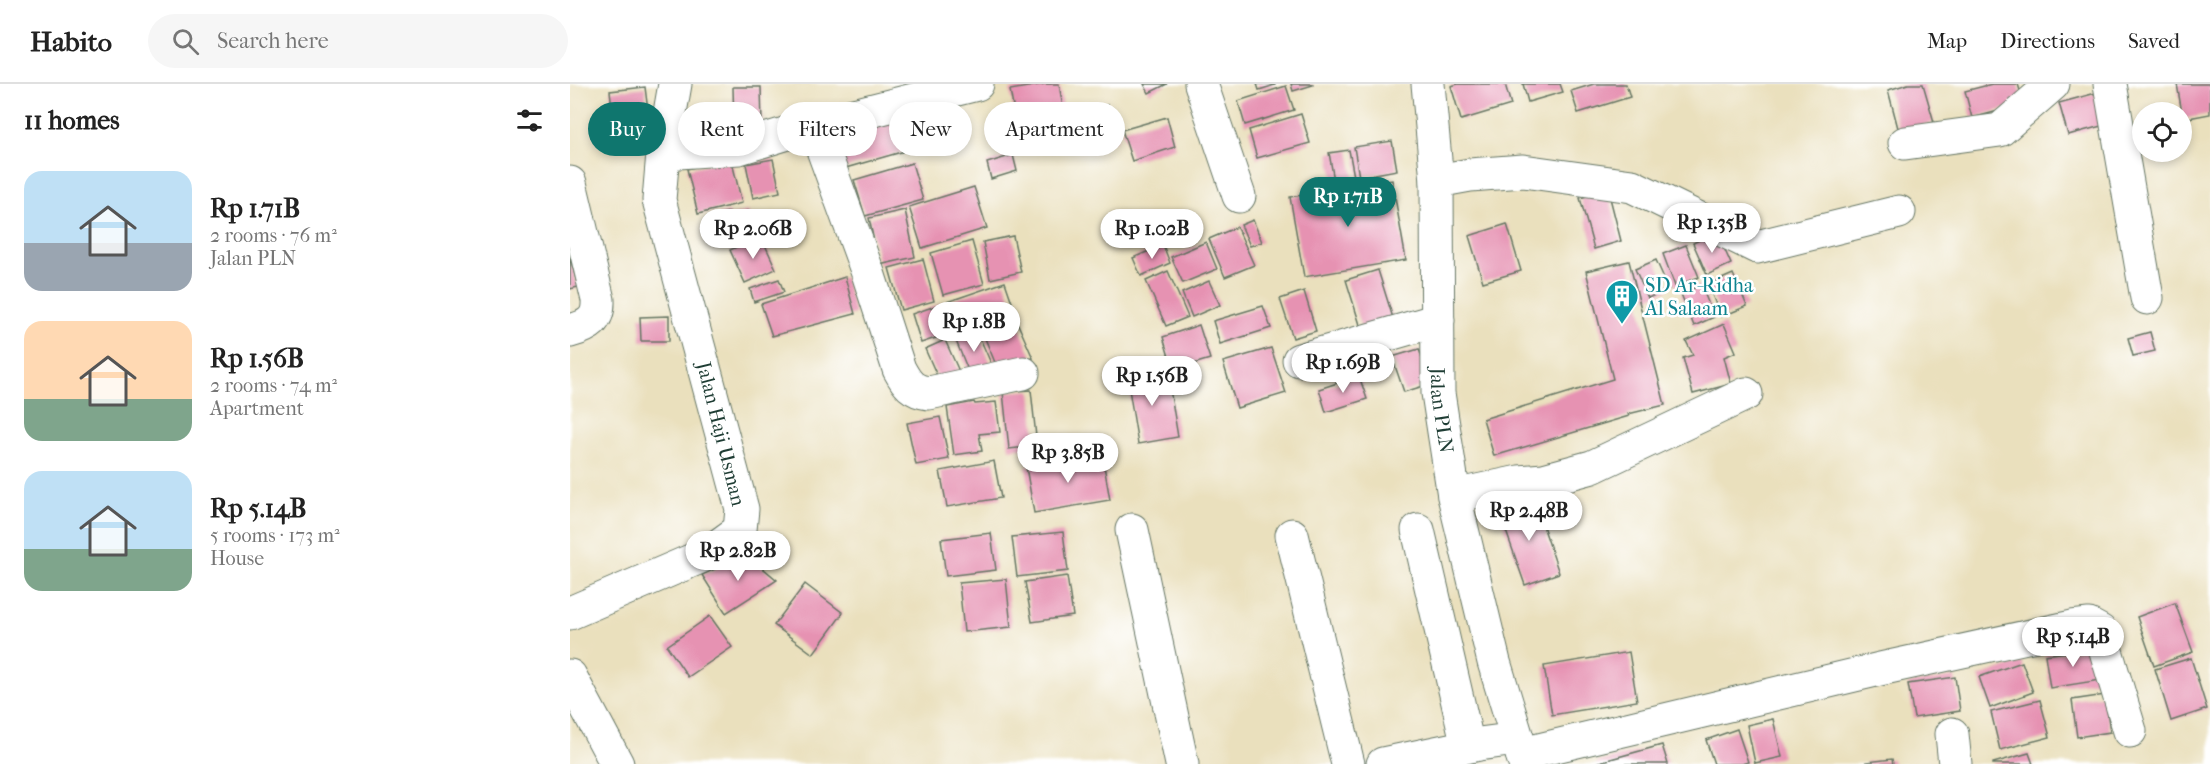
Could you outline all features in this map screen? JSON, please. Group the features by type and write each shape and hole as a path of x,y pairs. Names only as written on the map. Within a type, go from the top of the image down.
{"street":[{"path":"666,136 675,84"},
{"path":"877,109 977,84"},
{"path":"1201,84 1239,196"},
{"name":"Jalan PLN","path":"1428,84 1437,181 1438,393 1454,496 1494,662 1521,752"},
{"path":"1905,143 2000,130 2053,84"},
{"path":"2110,84 2147,298"},
{"path":"666,153 739,148 777,136"},
{"name":"Jalan Haji Usman","path":"570,613 707,554 741,530 742,509 659,200 663,156"},
{"path":"825,156 868,273 899,369 907,384 916,391 929,393 1023,373"},
{"path":"1437,181 1470,175 1523,171 1632,186 1757,247 1899,212"},
{"path":"570,183 598,300 598,311 593,320 583,327 570,331"},
{"path":"1299,360 1438,320"},
{"path":"1454,496 1519,482 1544,480 1592,467 1746,394"},
{"path":"1132,530 1182,764"},
{"path":"1418,530 1468,746"},
{"path":"1292,536 1348,764"},
{"path":"1383,764 1468,746 1521,752 1880,669 2061,629 2090,625 2100,631 2130,731"},
{"path":"570,676 617,764"}],"building":[{"path":"1059,84 1062,102 1012,102 1010,90"},
{"path":"1144,84 1167,84 1149,93"},
{"path":"1257,84 1275,84 1275,85 1259,90"},
{"path":"1291,84 1313,84 1313,85 1293,91"},
{"path":"1505,84 1511,105 1461,120 1451,86"},
{"path":"1523,84 1560,84 1563,92 1528,102"},
{"path":"1594,84 1626,84 1630,97 1578,113 1571,91"},
{"path":"1908,84 1923,84 1934,122 1899,132 1888,90"},
{"path":"1992,84 2018,84 2024,104 1972,118 1965,91"},
{"path":"2177,84 2210,84 2210,114 2192,117 2192,102 2180,102"},
{"path":"1286,86 1294,110 1245,125 1238,101"},
{"path":"645,87 647,102 611,102 610,91"},
{"path":"733,87 761,87 761,102 733,102"},
{"path":"2096,93 2105,125 2068,135 2059,103"},
{"path":"954,98 955,102 940,102"},
{"path":"889,114 889,156 842,169 838,156 877,156 877,118"},
{"path":"1301,114 1310,143 1257,158 1249,130"},
{"path":"1167,117 1175,147 1132,161 1125,139 1125,129"},
{"path":"1392,141 1397,170 1359,177 1354,147"},
{"path":"1349,150 1355,182 1335,186 1329,153"},
{"path":"1013,156 1017,171 991,179 987,163"},
{"path":"731,158 742,203 698,214 687,169"},
{"path":"773,159 780,192 753,198 746,164"},
{"path":"912,163 923,200 865,216 854,180"},
{"path":"1392,180 1406,260 1304,277 1290,197"},
{"path":"974,187 987,228 922,248 909,207"},
{"path":"1608,190 1621,241 1594,249 1580,198"},
{"path":"905,210 915,257 879,265 869,218"},
{"path":"748,211 754,231 739,236 732,216"},
{"path":"729,212 736,239 718,244 711,217"},
{"path":"1253,220 1262,242 1250,246 1241,225"},
{"path":"1507,224 1521,271 1483,282 1469,236"},
{"path":"1237,227 1254,265 1225,277 1209,239"},
{"path":"1717,232 1731,264 1707,275 1693,243"},
{"path":"761,236 776,269 745,283 730,250"},
{"path":"1013,236 1021,272 990,279 983,242"},
{"path":"972,241 984,284 943,295 931,253"},
{"path":"1206,242 1217,269 1183,283 1171,257"},
{"path":"1163,245 1170,263 1141,276 1133,258"},
{"path":"1686,245 1699,277 1675,286 1663,254"},
{"path":"570,257 578,287 570,289"},
{"path":"923,259 934,301 901,310 889,268"},
{"path":"1656,260 1669,289 1648,298 1635,269"},
{"name":"SD Ar-Ridha Al Salaam","path":"1629,261 1665,405 1628,414 1629,416 1494,456 1483,419 1613,379 1586,271"},
{"path":"1378,270 1393,318 1361,328 1346,280"},
{"path":"1168,271 1188,317 1166,326 1146,281"},
{"path":"1733,274 1747,306 1721,317 1708,285"},
{"path":"845,277 855,314 772,336 761,304"},
{"path":"779,279 784,292 754,302 750,289"},
{"path":"1209,281 1220,305 1192,317 1182,293"},
{"path":"1005,282 1015,311 921,343 912,314"},
{"path":"1701,285 1714,317 1694,326 1681,294"},
{"path":"1304,291 1316,331 1293,338 1280,299"},
{"path":"1263,306 1271,328 1220,344 1213,321"},
{"path":"669,316 669,341 641,341 640,317"},
{"path":"1017,322 1033,358 999,372 984,336"},
{"path":"1724,324 1736,352 1724,357 1731,384 1693,394 1683,358 1693,355 1686,341"},
{"path":"1199,325 1210,359 1173,370 1163,337"},
{"path":"975,327 994,370 972,380 954,336"},
{"path":"2150,332 2155,351 2133,356 2128,338"},
{"path":"945,340 963,380 943,389 925,349"},
{"path":"1271,348 1286,393 1237,408 1223,362"},
{"path":"1419,349 1430,384 1404,392 1392,357"},
{"path":"1167,371 1178,437 1138,444 1127,377"},
{"path":"1359,376 1367,399 1326,412 1319,389"},
{"path":"1031,390 1037,446 1009,449 1003,392"},
{"path":"974,402 975,404 996,402 1000,432 979,434 982,451 954,455 947,407"},
{"path":"940,417 949,459 916,465 907,423"},
{"path":"1102,454 1110,500 1034,513 1026,467"},
{"path":"994,461 1001,498 947,507 940,471"},
{"path":"1534,499 1559,573 1525,585 1499,511"},
{"path":"1063,532 1068,571 1017,577 1012,537"},
{"path":"991,533 996,570 946,576 941,539"},
{"path":"746,554 777,580 726,613 702,575"},
{"path":"1067,576 1073,616 1032,622 1025,582"},
{"path":"1006,579 1011,627 964,632 959,583"},
{"path":"805,584 843,613 813,654 774,625"},
{"path":"2175,603 2193,652 2154,666 2137,617"},
{"path":"710,616 732,647 688,677 667,646"},
{"path":"2096,648 2101,680 2050,688 2045,655"},
{"path":"1629,652 1637,701 1552,715 1544,666"},
{"path":"2191,658 2207,709 2171,721 2155,669"},
{"path":"2022,662 2033,692 1990,708 1979,677"},
{"path":"1955,677 1960,711 1914,718 1908,684"},
{"path":"2105,695 2110,732 2077,737 2072,700"},
{"path":"2040,700 2050,737 2000,750 1991,712"},
{"path":"1773,719 1782,757 1755,763 1747,725"},
{"path":"1737,729 1748,762 1714,764 1706,740"},
{"path":"1662,745 1668,764 1596,763"},
{"path":"2029,753 2033,764 1993,764 1993,763"},
{"path":"1892,759 1893,764 1867,764 1866,762"}],"place":[{"name":"SD Ar-Ridha Al Salaam","path":"1622,325"}]}
